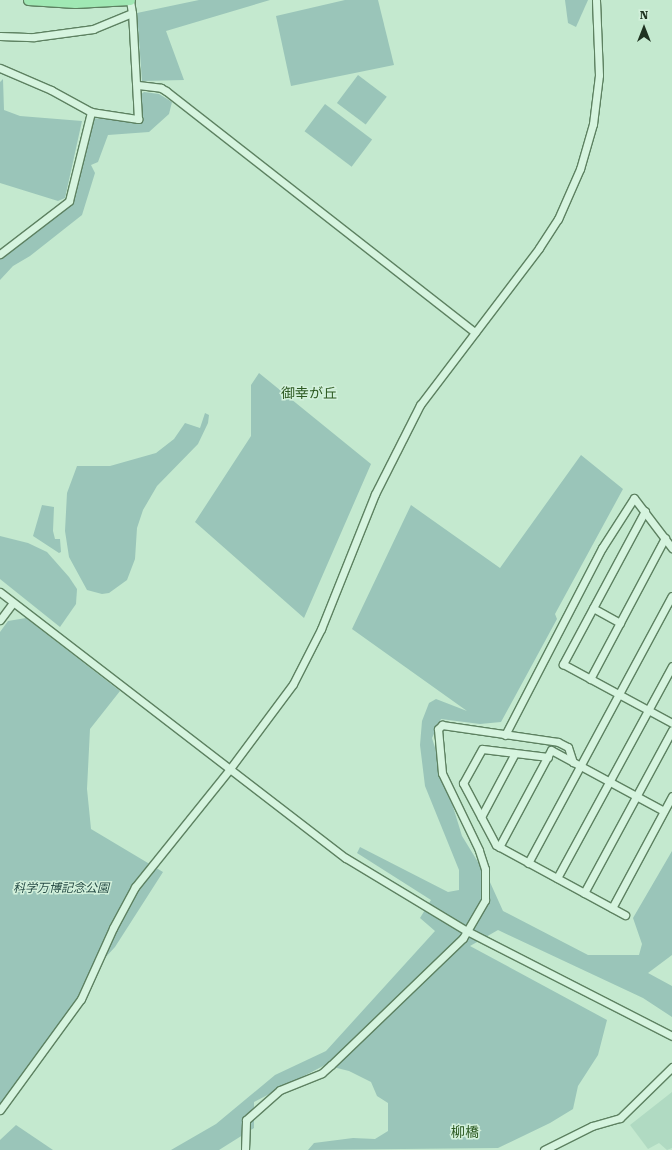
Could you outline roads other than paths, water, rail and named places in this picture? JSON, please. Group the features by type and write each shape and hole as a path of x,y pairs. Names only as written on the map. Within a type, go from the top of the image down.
{"main road":[{"path":"28,0 75,3 130,0"}],"street":[{"path":"0,68 51,90 91,112 138,119 138,85 130,0"},
{"path":"0,1110 81,999 113,928 136,887 229,770 293,684 318,635 375,494 420,405 558,219 580,169 593,124 598,94 596,0"},
{"path":"0,36 34,37 76,32 113,22 132,13"},
{"path":"138,85 161,88 166,91 475,332"},
{"path":"0,254 69,201 91,112"},
{"path":"506,735 602,548 634,498 672,548"},
{"path":"645,511 563,664 672,722"},
{"path":"590,678 665,538"},
{"path":"0,592 229,770 346,858 468,931 672,1036"},
{"path":"528,863 577,764 619,694 672,596"},
{"path":"0,620 13,603"},
{"path":"594,608 620,623"},
{"path":"557,878 672,666"},
{"path":"244,1150 246,1120 280,1090 322,1073 331,1065 463,938 485,900 485,869 479,850 442,773 438,729 442,725 563,744 568,747 577,764"},
{"path":"584,893 672,730"},
{"path":"548,756 482,748 463,783 499,847 625,916"},
{"path":"499,847 551,750 664,811"},
{"path":"481,817 515,752"},
{"path":"612,908 672,796"},
{"path":"544,1150 592,1126 620,1118 672,1067"}],"district":[{"name":"御幸が丘","path":"309,393"},
{"name":"柳橋","path":"465,1132"}],"park label":[{"name":"科学万博記念公園","path":"61,889"}]}
